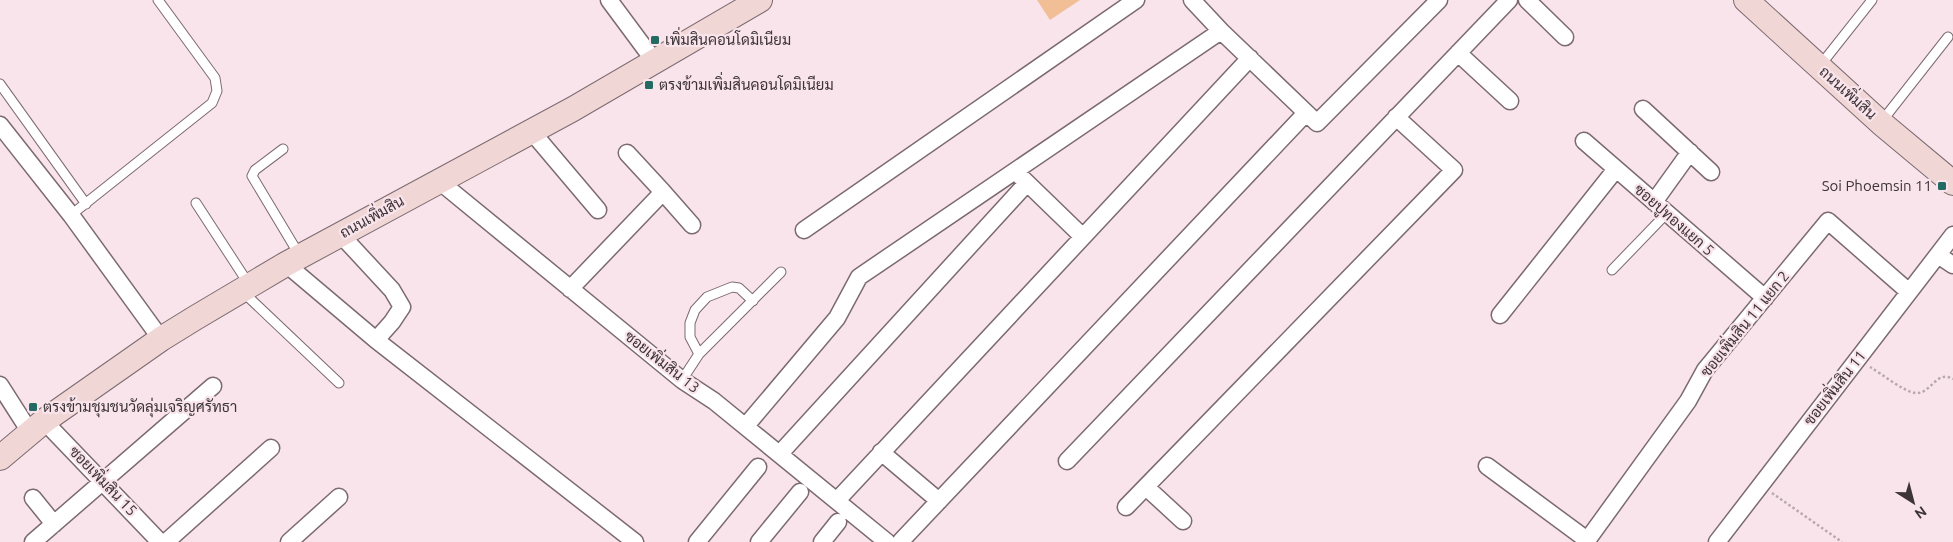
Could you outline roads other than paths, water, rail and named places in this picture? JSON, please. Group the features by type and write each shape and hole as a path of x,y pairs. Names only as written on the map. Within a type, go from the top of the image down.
{"street":[{"path":"609,0 655,62"},
{"name":"ถนนเพิ่มสิน","path":"0,458 37,427 161,339 293,260 532,132 655,62 758,0"},
{"path":"804,230 1136,0"},
{"path":"1192,0 1317,123 1439,0"},
{"path":"1067,461 1509,0"},
{"path":"1527,0 1565,37"},
{"name":"ถนนเพิ่มสิน","path":"1746,0 1881,123 1953,183"},
{"path":"750,420 837,318 858,277 1221,30"},
{"path":"1458,53 1510,101"},
{"path":"842,495 1250,58"},
{"path":"1643,109 1711,172"},
{"path":"894,542 939,501 1306,113"},
{"path":"1126,507 1454,170 1396,117"},
{"path":"0,125 71,215 161,339"},
{"path":"532,132 598,210"},
{"name":"ซอยปูทองแยก 5","path":"1584,141 1765,298"},
{"path":"1654,202 1690,152"},
{"path":"627,153 692,225"},
{"path":"1500,315 1616,169"},
{"path":"1014,171 1083,237"},
{"name":"ซอยเพิ่มสิน 13","path":"439,181 682,380 714,401 894,542"},
{"path":"785,448 1027,183"},
{"path":"570,289 663,192"},
{"name":"ซอยเพิ่มสิน 11 แยก 2","path":"1587,541 1688,401 1705,370 1828,221 1909,292"},
{"path":"341,235 392,290 402,307 376,340"},
{"name":"ซอยเพิ่มสิน 11","path":"1723,540 1760,486 1953,235"},
{"path":"1938,255 1953,265"},
{"path":"293,260 376,340 634,542"},
{"name":"ซอยเพิ่มสิน 15","path":"0,385 37,427 103,482 160,542"},
{"path":"33,542 213,386"},
{"path":"166,542 271,448"},
{"path":"881,452 939,501"},
{"path":"1487,466 1587,541"},
{"path":"697,542 758,467"},
{"path":"1146,487 1183,521"},
{"path":"759,542 800,492"},
{"path":"289,542 339,497"},
{"path":"33,498 54,524"},
{"path":"822,542 838,522"}],"lane":[{"path":"71,215 212,103 217,91 215,78 158,0"},
{"path":"1819,67 1872,0"},
{"path":"1881,123 1948,37"},
{"path":"0,84 86,204"},
{"path":"283,149 255,170 252,176 293,260"},
{"path":"196,203 246,288 339,383"},
{"path":"1612,270 1667,213"},
{"path":"682,380 699,354 781,272"},
{"path":"699,354 690,337 690,323 695,310 708,297 732,286 739,288 753,301"}],"place":[{"name":"เพิ่มสินคอนโดมิเนียม","path":"655,40"},
{"name":"ตรงข้ามเพิ่มสินคอนโดมิเนียม","path":"649,85"},
{"name":"Soi Phoemsin 11","path":"1942,186"},
{"name":"ตรงข้ามชุมชนวัดลุ่มเจริญศรัทธา","path":"33,407"}]}
